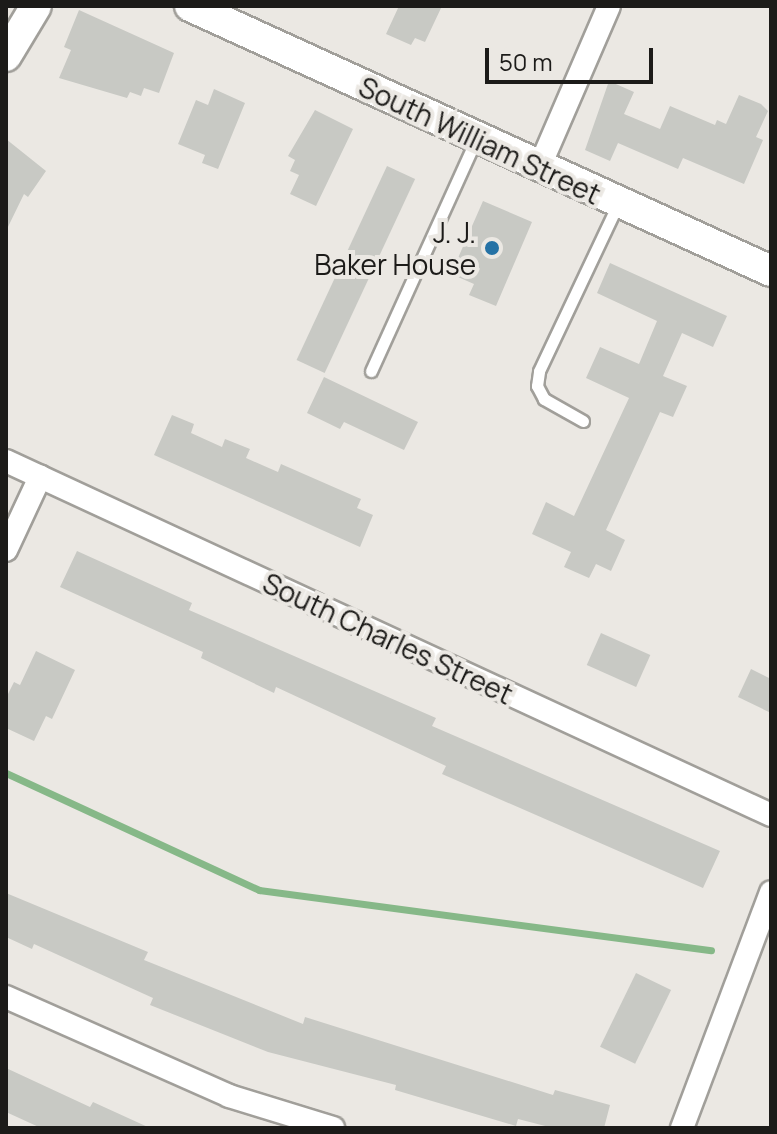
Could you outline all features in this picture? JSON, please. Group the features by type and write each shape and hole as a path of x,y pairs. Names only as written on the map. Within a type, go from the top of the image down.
{"street":[{"path":"6,56 36,6"},
{"name":"South William Street","path":"190,6 539,168 771,271"},
{"path":"539,168 609,6"},
{"name":"South Charles Street","path":"6,461 771,815"},
{"path":"6,550 40,477"},
{"path":"682,1128 771,892"},
{"path":"6,997 229,1096 333,1128"}],"lane":[{"path":"371,371 476,139"},
{"path":"583,421 544,399 537,386 539,371 618,203"}],"building":[{"path":"399,6 442,6 425,42 415,38 411,45 386,34"},
{"path":"79,10 174,53 159,93 144,88 141,96 130,92 127,98 59,78 71,50 64,47"},
{"path":"609,81 634,92 624,114 660,129 670,106 715,125 717,120 726,124 739,95 761,104 768,111 756,137 763,140 744,184 683,158 678,169 618,143 610,161 585,150"},
{"path":"214,89 245,103 218,169 202,163 205,155 178,144 196,100 208,105"},
{"path":"315,110 353,129 316,206 290,194 299,175 290,171 295,160 288,156"},
{"path":"6,139 46,171 28,197 24,194 6,231"},
{"path":"387,166 415,179 325,373 297,360"},
{"name":"J. J. Baker House","path":"483,201 532,222 496,306 469,295 474,284 451,274"},
{"path":"610,263 727,316 713,347 682,333 663,376 687,386 673,417 660,412 606,530 625,540 611,571 596,564 589,578 564,567 571,552 532,534 546,502 574,516 629,398 586,378 600,347 639,364 657,321 597,293"},
{"path":"324,377 418,422 404,450 344,422 340,429 307,413"},
{"path":"172,415 194,424 191,433 222,447 225,439 250,449 246,458 278,472 281,464 361,499 357,508 373,515 360,547 154,455"},
{"path":"77,551 192,603 189,610 436,718 432,726 720,851 703,888 442,774 446,766 276,687 274,693 201,658 203,652 60,587"},
{"path":"601,633 650,655 636,687 587,665"},
{"path":"36,651 75,670 52,719 46,716 34,741 6,728 6,698 14,682 20,685"},
{"path":"751,669 771,679 771,713 738,697"},
{"path":"6,893 148,952 144,960 303,1024 305,1017 553,1095 555,1090 610,1105 604,1128 553,1128 518,1119 516,1126 395,1090 396,1085 268,1052 150,1005 153,998 34,944 32,949 6,937"},
{"path":"636,973 671,990 635,1064 600,1047"},
{"path":"6,1068 90,1107 93,1102 150,1128 41,1128 6,1112"}],"waterway":[{"path":"6,773 259,890 711,950"}],"place":[{"name":"J. J. Baker House","path":"492,248"}]}
